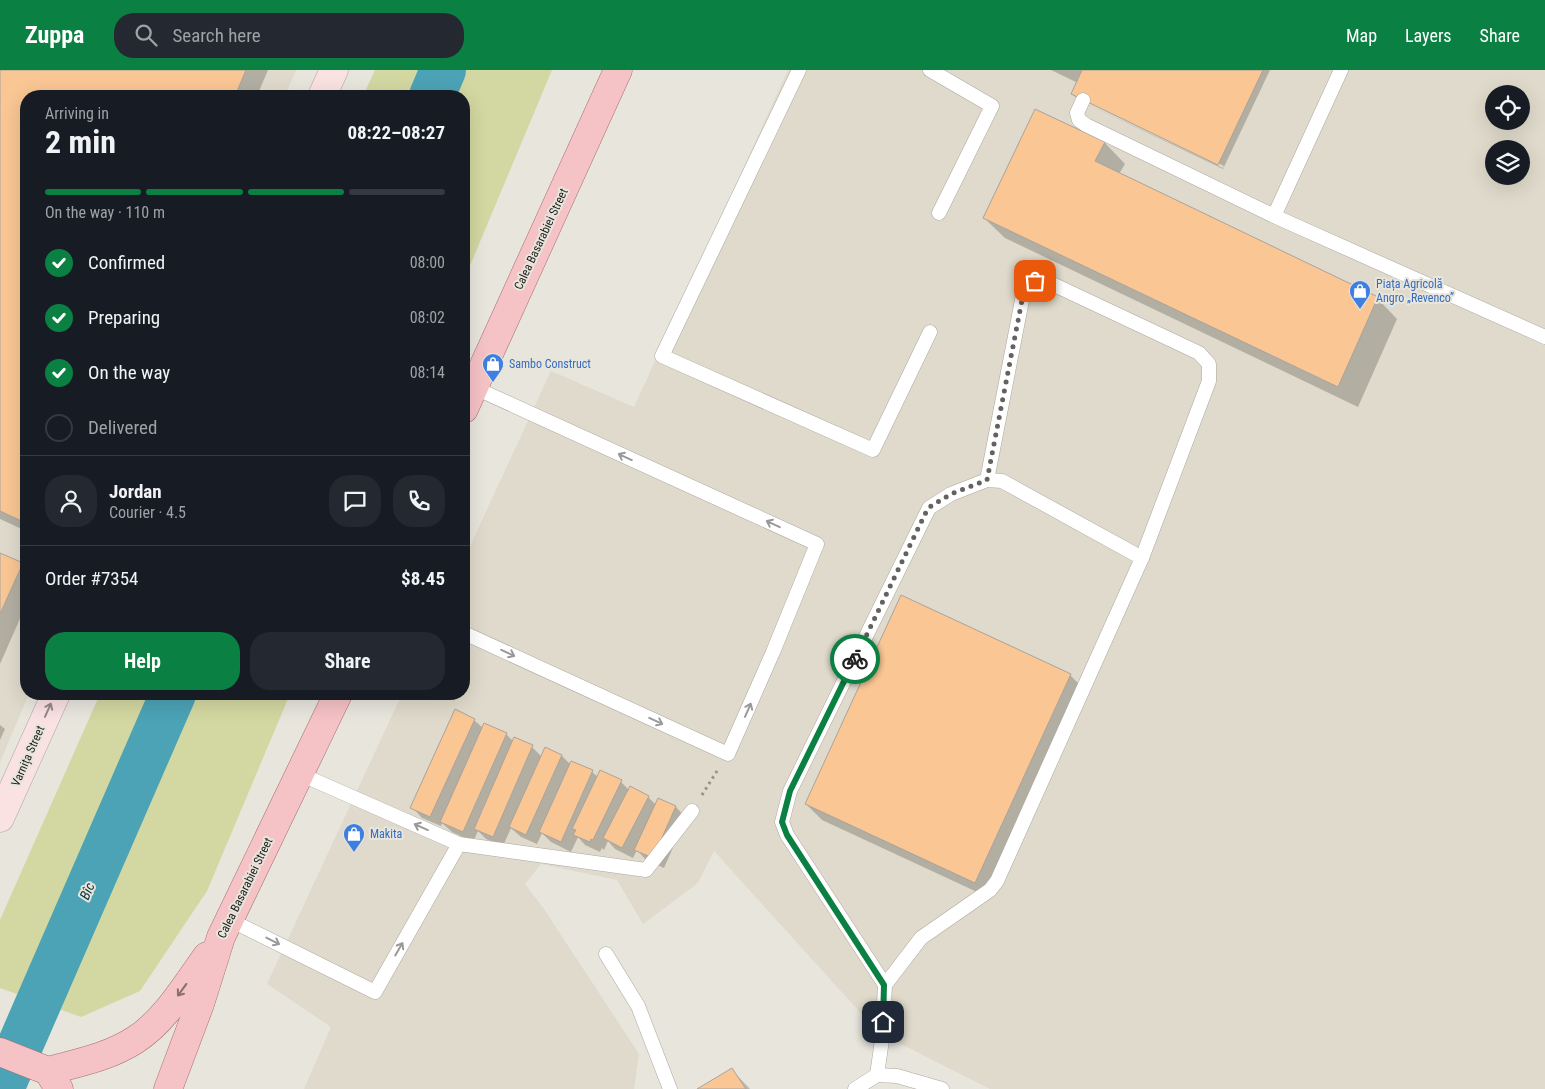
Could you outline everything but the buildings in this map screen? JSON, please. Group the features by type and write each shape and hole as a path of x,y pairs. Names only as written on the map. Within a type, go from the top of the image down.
{"main road":[{"name":"Calea Basarabiei Street","path":"470,394 618,70"},
{"name":"Calea Basarabiei Street","path":"168,1089 200,1004 225,928 335,700"},
{"path":"0,1052 49,1076 108,1054 136,1040 158,1020 179,996 225,928"}],"street":[{"path":"325,90 334,70"},
{"name":"Varnița Street","path":"0,818 53,700"}],"lane":[{"path":"799,70 662,356 873,450 930,332"},
{"path":"930,70 992,106 939,213"},
{"path":"1274,216 1341,70"},
{"path":"1083,100 1077,113 1079,120 1086,124 1274,216 1545,337"},
{"path":"884,985 921,938 990,890 997,881 1142,558 1209,381 1209,364 1199,352 1046,281 1035,281 1024,290 987,480"},
{"path":"470,399 817,544 773,652 728,754 470,636"},
{"path":"877,1075 882,1040 884,985 787,835 782,822 790,791 928,508 951,494 987,480 1002,482 1142,558"},
{"path":"300,774 459,844 646,870 692,811"},
{"path":"225,928 375,992 459,844"},
{"path":"606,954 638,1006 670,1089"},
{"path":"855,1089 877,1075 898,1076 942,1089"}],"path":[{"path":"692,811 728,754"}],"shaded area":[{"path":"0,70 296,70 288,90 20,90 20,700 26,700 0,762"},
{"path":"788,70 1545,70 1545,1089 990,1089 899,1043 867,1020 714,851 698,883 643,924 617,880 541,864 525,884 544,909 639,1054 634,1089 304,1089 331,1027 267,984 399,700 470,700 470,546 551,371 634,407"}],"green space":[{"path":"375,70 552,70 470,266 470,90 366,90"},
{"path":"97,700 287,700 207,891 140,991 81,1017 0,988 0,920"}],"waterway":[{"name":"Bîc","path":"435,90 443,70"},
{"name":"Bîc","path":"1,1089 170,700"}],"way so far":[{"path":"855,659 928,508 951,494 987,480 1024,290 1035,281"}],"place":[{"name":"Piața Agricolă Angro „Revenco”","path":"1360,310"},
{"name":"Sambo Construct","path":"493,383"},
{"name":"Makita","path":"354,853"}],"route":[{"path":"855,659 790,791 782,822 787,835 884,985 883,1022"}]}
